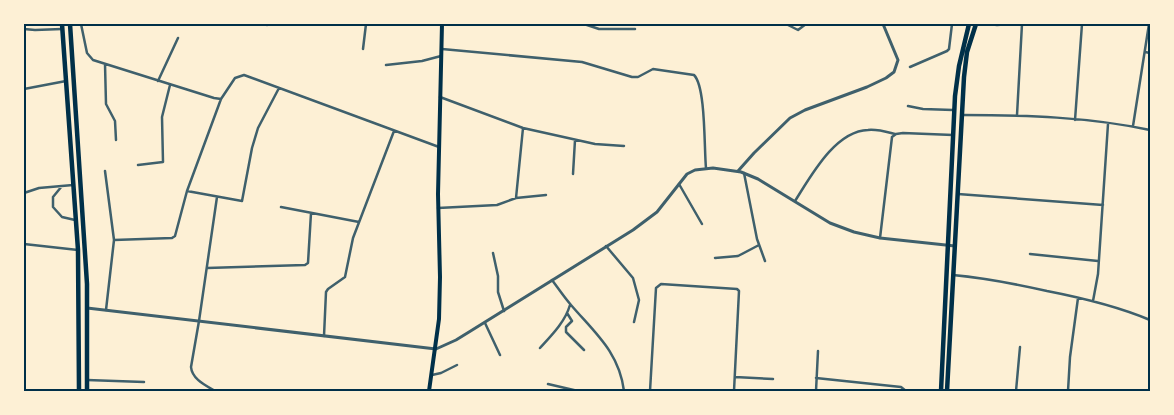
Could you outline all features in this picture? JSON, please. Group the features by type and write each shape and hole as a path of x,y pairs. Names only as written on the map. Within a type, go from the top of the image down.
{"highway":[{"path":"70,24 87,284 87,391"},
{"path":"941,391 955,110 959,66 970,24"},
{"path":"947,391 961,115 966,62 976,24"},
{"path":"62,26 78,250 79,391"}],"main road":[{"path":"430,391 436,349 440,277 438,208 442,24"}],"street":[{"path":"81,24 88,53 93,60 221,99"},
{"path":"363,49 366,24"},
{"path":"584,24 599,30 635,29"},
{"path":"786,24 798,30 806,24"},
{"path":"738,172 754,153 796,114 867,87 894,72 898,60 883,24"},
{"path":"910,67 947,52 952,24"},
{"path":"989,24 1010,24"},
{"path":"1017,115 1022,24"},
{"path":"1075,120 1082,24"},
{"path":"1132,127 1149,24"},
{"path":"24,29 35,30 62,26"},
{"path":"158,81 178,38"},
{"path":"442,49 582,62 638,78 653,69 694,75 698,80 702,104 706,168"},
{"path":"1145,52 1150,53"},
{"path":"386,65 422,61 442,56"},
{"path":"105,64 106,104 115,121 116,140"},
{"path":"114,240 172,238 175,236 187,192 221,99 235,78 239,76 244,75 280,87 439,147"},
{"path":"24,89 66,81"},
{"path":"138,165 162,162 162,116 170,85"},
{"path":"187,192 242,201 258,128 280,87"},
{"path":"440,97 524,128 595,144 624,146"},
{"path":"908,106 923,109 955,110"},
{"path":"961,115 1017,115 1075,120 1150,130"},
{"path":"1093,301 1098,274 1108,124"},
{"path":"516,198 524,128"},
{"path":"795,201 832,148 853,133 868,130 896,134 954,135"},
{"path":"324,336 326,292 345,277 353,238 394,131"},
{"path":"880,238 891,142 896,134"},
{"path":"573,174 576,140"},
{"path":"87,308 436,349 485,323 650,218 690,172 706,168 744,173 758,179 837,227 880,238 955,246"},
{"path":"105,172 114,240 106,310"},
{"path":"744,173 759,245 765,261"},
{"path":"679,184 702,224"},
{"path":"62,186 53,198 53,207 62,217 76,220"},
{"path":"24,193 39,188 73,186"},
{"path":"956,194 1103,204"},
{"path":"438,208 497,205 516,198 546,195"},
{"path":"215,391 195,378 191,373 191,367 200,321 217,197"},
{"path":"281,207 359,222"},
{"path":"207,268 305,265 308,263 311,213"},
{"path":"24,244 78,250"},
{"path":"715,258 738,256 759,245"},
{"path":"606,246 633,278 639,300 634,322"},
{"path":"493,253 497,269 498,292 504,311"},
{"path":"1030,254 1098,262"},
{"path":"953,275 1003,281 1093,301 1127,310 1150,320"},
{"path":"552,280 611,352 622,375 624,391"},
{"path":"650,391 656,288 661,284 736,289 739,291 734,391"},
{"path":"1068,391 1070,357 1078,298"},
{"path":"540,348 555,332 567,314 570,304"},
{"path":"567,314 572,321 566,327 566,332 584,350"},
{"path":"485,323 500,355"},
{"path":"1016,391 1020,347"},
{"path":"816,391 818,352"},
{"path":"432,375 457,365"},
{"path":"735,377 774,380"},
{"path":"816,378 901,387 906,391"},
{"path":"87,380 144,382"},
{"path":"548,384 578,391"},
{"path":"553,391 554,386"},
{"path":"315,391 326,391"}]}
